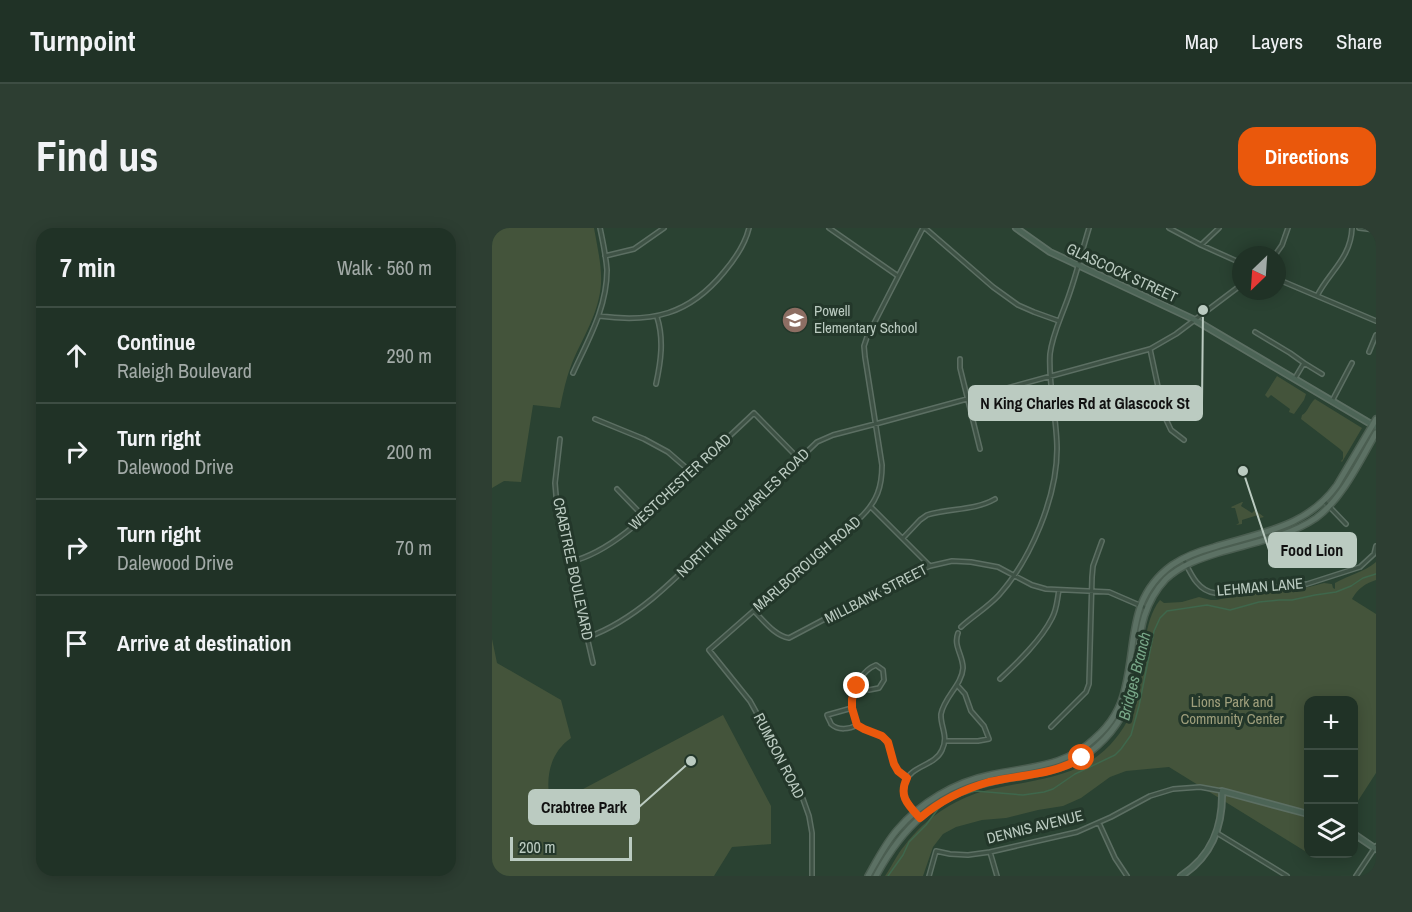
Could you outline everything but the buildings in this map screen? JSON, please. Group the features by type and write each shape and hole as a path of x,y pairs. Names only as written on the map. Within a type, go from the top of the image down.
{"main road":[{"path":"868,876 888,842 905,821 944,792 989,775 1059,762 1078,752 1097,737 1117,710 1125,689 1132,634 1140,605 1160,576 1183,558 1192,554 1291,524 1313,511 1337,485 1375,424"},
{"path":"876,876 902,835 920,818 948,798 991,782 1061,768 1082,758 1102,742 1117,724 1132,692 1139,636 1146,608 1165,580 1195,560 1294,530 1318,516 1343,489 1376,433"}],"street":[{"path":"573,373 599,316 606,287 605,256 600,228"},
{"path":"605,256 634,249 664,228"},
{"path":"599,316 642,319 666,314 687,305 712,287 742,247 749,228"},
{"path":"829,228 898,276"},
{"path":"924,228 993,287 1018,304 1059,321"},
{"name":"MARLBOROUGH ROAD","path":"709,650 871,507 882,477 864,346 924,228"},
{"name":"GLASCOCK STREET","path":"1016,228 1050,252 1195,320 1375,424"},
{"path":"961,627 998,597 1013,576 1033,543 1049,503 1057,449 1050,355 1053,337 1068,298 1089,228"},
{"path":"1169,228 1232,259"},
{"path":"1202,245 1219,228"},
{"path":"1282,246 1288,228"},
{"path":"1317,296 1343,258 1352,237 1352,228"},
{"path":"1359,228 1376,230"},
{"path":"1286,283 1376,321"},
{"name":"NORTH KING CHARLES ROAD","path":"588,637 617,624 657,595 817,442 833,435 1150,349 1166,341 1232,292"},
{"path":"656,384 662,340 657,316"},
{"path":"1255,332 1322,374"},
{"path":"1369,352 1376,335"},
{"path":"1150,349 1164,415 1171,430 1184,440"},
{"path":"960,359 966,399 980,449"},
{"path":"1295,378 1304,363"},
{"path":"1332,401 1352,363"},
{"name":"WESTCHESTER ROAD","path":"570,562 584,559 630,530 754,413 799,459"},
{"path":"595,419 668,452 691,472"},
{"name":"CRABTREE BOULEVARD","path":"560,439 555,494 593,663"},
{"path":"617,489 644,518"},
{"path":"903,538 927,515 978,506 994,499"},
{"path":"1324,501 1346,524"},
{"path":"871,507 930,566"},
{"path":"1051,727 1086,692 1089,684 1093,566 1102,541"},
{"name":"LEHMAN LANE","path":"1183,558 1198,584 1211,592 1307,584 1360,567 1374,554 1376,546"},
{"name":"MILLBANK STREET","path":"754,610 775,632 789,638 908,575 930,566 952,561 998,567 1032,585 1046,589 1109,592 1146,608"},
{"path":"1000,678 1021,659 1048,624 1056,609 1059,590"},
{"path":"920,818 908,804 903,793 904,785 912,772 940,755 944,748 945,736 941,715 945,702 957,685 963,669 956,638 958,633"},
{"name":"RUMSON ROAD","path":"709,650 750,701 803,799 812,833 812,876"},
{"path":"857,686 869,690 879,688 884,680 883,670 876,665 869,667 862,675 857,686 852,699 852,708 857,725 882,736 888,742 894,764 898,771 907,778"},
{"path":"945,741 989,739 984,726 971,711 965,694 957,685"},
{"path":"852,708 827,715 835,727 844,729 857,725"},
{"name":"DENNIS AVENUE","path":"929,876 936,850 968,855 1077,832 1150,796 1173,789 1200,787 1234,793 1304,813"},
{"path":"1181,876 1191,873 1216,833 1222,812 1222,791"},
{"path":"1099,823 1115,858 1127,876"},
{"path":"1216,833 1287,876"},
{"path":"1356,876 1375,847 1358,837"},
{"path":"990,852 998,876"}],"green space":[{"path":"492,228 594,228 601,284 597,305 570,369 560,408 533,405 521,482 504,481 492,488"},
{"path":"1277,376 1306,394 1294,414 1271,395 1268,398 1265,395"},
{"path":"1315,399 1362,428 1342,462 1343,452 1301,419"},
{"path":"1243,502 1241,506 1252,513 1255,510 1264,517 1260,518 1258,515 1242,520 1242,524 1236,525 1239,523 1235,508 1231,507"},
{"name":"Lions Park and Community Center","path":"1376,562 1376,580 1362,587 1352,599 1376,614 1376,773 1358,801 1358,696 1304,696 1304,851 1169,767 1126,771 1110,777 1081,798 1063,806 1006,818 982,820 956,827 943,834 933,847 923,876 885,876 899,852 913,835 932,817 955,803 979,792 1040,780 1070,771 1084,765 1110,745 1124,727 1134,707 1147,632 1154,609 1160,600 1164,603 1182,602 1199,597 1217,600 1236,595 1309,587 1324,583 1332,584 1335,589 1335,583"},
{"path":"492,639 497,663 561,700 571,738 557,752 550,769 548,787 551,806 723,715 771,806 771,844 732,847 714,876 492,876"}],"waterway":[{"name":"Bridges Branch","path":"953,798 975,791 1023,795 1044,792 1115,755 1131,735 1154,631 1160,618 1167,611 1207,605 1230,610 1259,602 1292,600 1336,592 1376,574"},
{"name":"Bridges Branch","path":"888,876 909,842 947,802"}],"place":[{"name":"N King Charles Rd at Glascock St","path":"1203,310"},
{"name":"Powell Elementary School","path":"795,320"},
{"name":"Food Lion","path":"1243,471"},
{"name":"Crabtree Park","path":"691,761"}],"route":[{"path":"857,686 852,699 852,708 857,725 882,736 888,742 894,764 898,771 907,778 903,793 908,804 920,818 948,798 971,788 991,782 1053,771 1082,758"}]}
